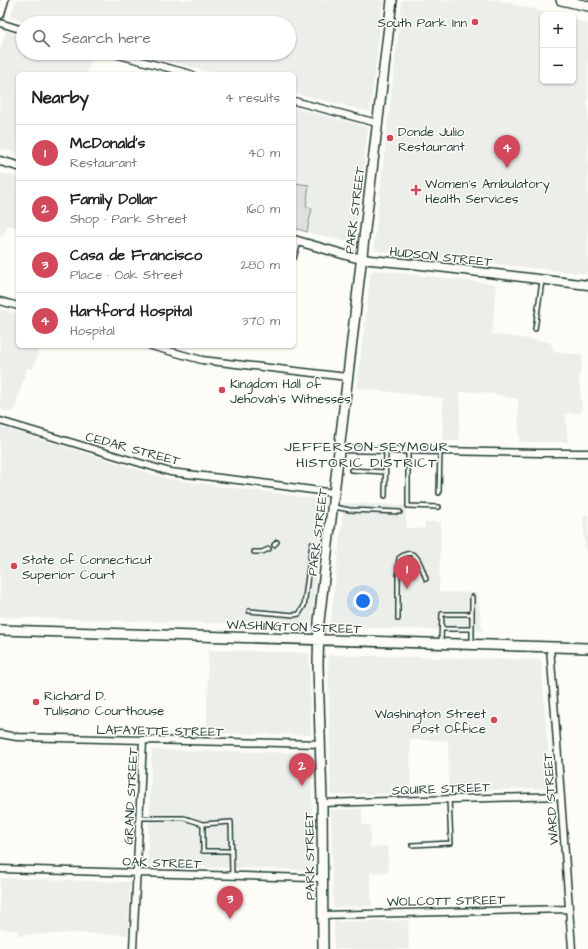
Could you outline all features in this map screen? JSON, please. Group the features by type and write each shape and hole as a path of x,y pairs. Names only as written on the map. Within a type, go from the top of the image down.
{"main road":[{"name":"PARK STREET","path":"323,949 322,803 318,640 347,377 392,0"},
{"path":"561,0 588,6"},
{"name":"WASHINGTON STREET","path":"0,630 588,648"}],"street":[{"path":"0,14 4,0"},
{"path":"0,23 16,28"},
{"path":"138,60 183,72"},
{"path":"296,102 377,123"},
{"path":"0,161 16,165"},
{"name":"HUDSON STREET","path":"296,241 370,260 588,285"},
{"path":"0,301 16,305"},
{"path":"158,348 202,360 347,377"},
{"name":"CEDAR STREET","path":"0,422 170,472 334,493"},
{"path":"339,449 588,453"},
{"name":"WARD STREET","path":"550,647 572,949"},
{"name":"LAFAYETTE STREET","path":"0,734 17,737 143,741 320,744"},
{"name":"GRAND STREET","path":"133,949 143,741"},
{"name":"SQUIRE STREET","path":"322,803 561,796"},
{"name":"OAK STREET","path":"0,869 322,878"},
{"name":"WOLCOTT STREET","path":"323,915 569,908"}],"lane":[{"path":"535,329 543,280"},
{"path":"385,496 386,450"},
{"path":"408,450 408,506 439,507"},
{"path":"439,493 440,451"},
{"path":"350,470 385,472"},
{"path":"333,507 350,510 400,512"},
{"path":"274,545 277,542"},
{"path":"249,611 294,615 299,614 304,606 312,544"},
{"path":"254,552 262,552 269,549"},
{"path":"398,618 399,558 406,553 412,553 417,557 426,579"},
{"path":"472,597 472,645"},
{"path":"441,644 442,614 472,614"},
{"path":"442,629 472,630"},
{"path":"412,845 451,843 449,799"},
{"path":"140,818 184,818 203,824 231,822 232,876"},
{"path":"203,824 203,851 231,851"}],"shaded area":[{"path":"16,0 383,0 370,112 296,94 296,72 211,72 164,60 296,60 296,16 16,16 16,19 10,17"},
{"path":"402,0 496,0 545,12 540,12 540,84 576,84 576,20 588,24 588,274 377,251 374,246"},
{"path":"6,31 16,34 16,60 91,60 87,72 16,72 16,153 0,149 0,51"},
{"path":"296,109 368,127 355,244 307,232 312,208 306,207 309,185 296,183"},
{"path":"0,173 16,177 16,227 7,225 3,237 0,236"},
{"path":"296,183 309,185 306,207 312,208 307,232 296,229"},
{"path":"375,270 496,284 492,334 550,342 555,352 583,355 579,379 582,413 565,413 568,442 519,442 518,399 482,392 460,392 459,441 443,441 443,398 357,388 371,272"},
{"path":"0,309 16,313 16,348 39,348 33,369 27,368 13,413 0,409"},
{"path":"0,427 169,479 325,500 311,626 0,617"},
{"path":"344,503 406,505 406,528 424,529 425,522 441,522 439,592 478,593 482,631 330,627"},
{"path":"583,515 588,515 588,551 585,551"},
{"path":"208,650 309,653 311,735 207,733"},
{"path":"328,655 541,660 551,788 449,791 448,740 410,740 411,793 331,795"},
{"path":"152,750 311,753 313,870 147,865"},
{"path":"362,809 362,825 370,825 370,847 388,846 388,872 370,873 372,906 333,907 331,810"},
{"path":"0,878 130,882 128,935 74,933 17,935 18,930 0,929"},
{"path":"408,920 409,949 334,949 334,922"}],"place":[{"name":"South Park Inn","path":"475,22"},
{"name":"Donde Julio Restaurant","path":"390,138"},
{"name":"Hartford Hospital","path":"507,168"},
{"name":"Women’s Ambulatory Health Services","path":"416,190"},
{"name":"Kingdom Hall of Jehovah's Witnesses","path":"222,390"},
{"name":"State of Connecticut Superior Court","path":"14,566"},
{"name":"McDonald's","path":"407,589"},
{"name":"Richard D. Tulisano Courthouse","path":"36,702"},
{"name":"Washington Street Post Office","path":"494,720"},
{"name":"Family Dollar","path":"302,786"},
{"name":"Casa de Francisco","path":"230,919"}],"district":[{"name":"JEFFERSON–SEYMOUR HISTORIC DISTRICT","path":"367,454"}]}
